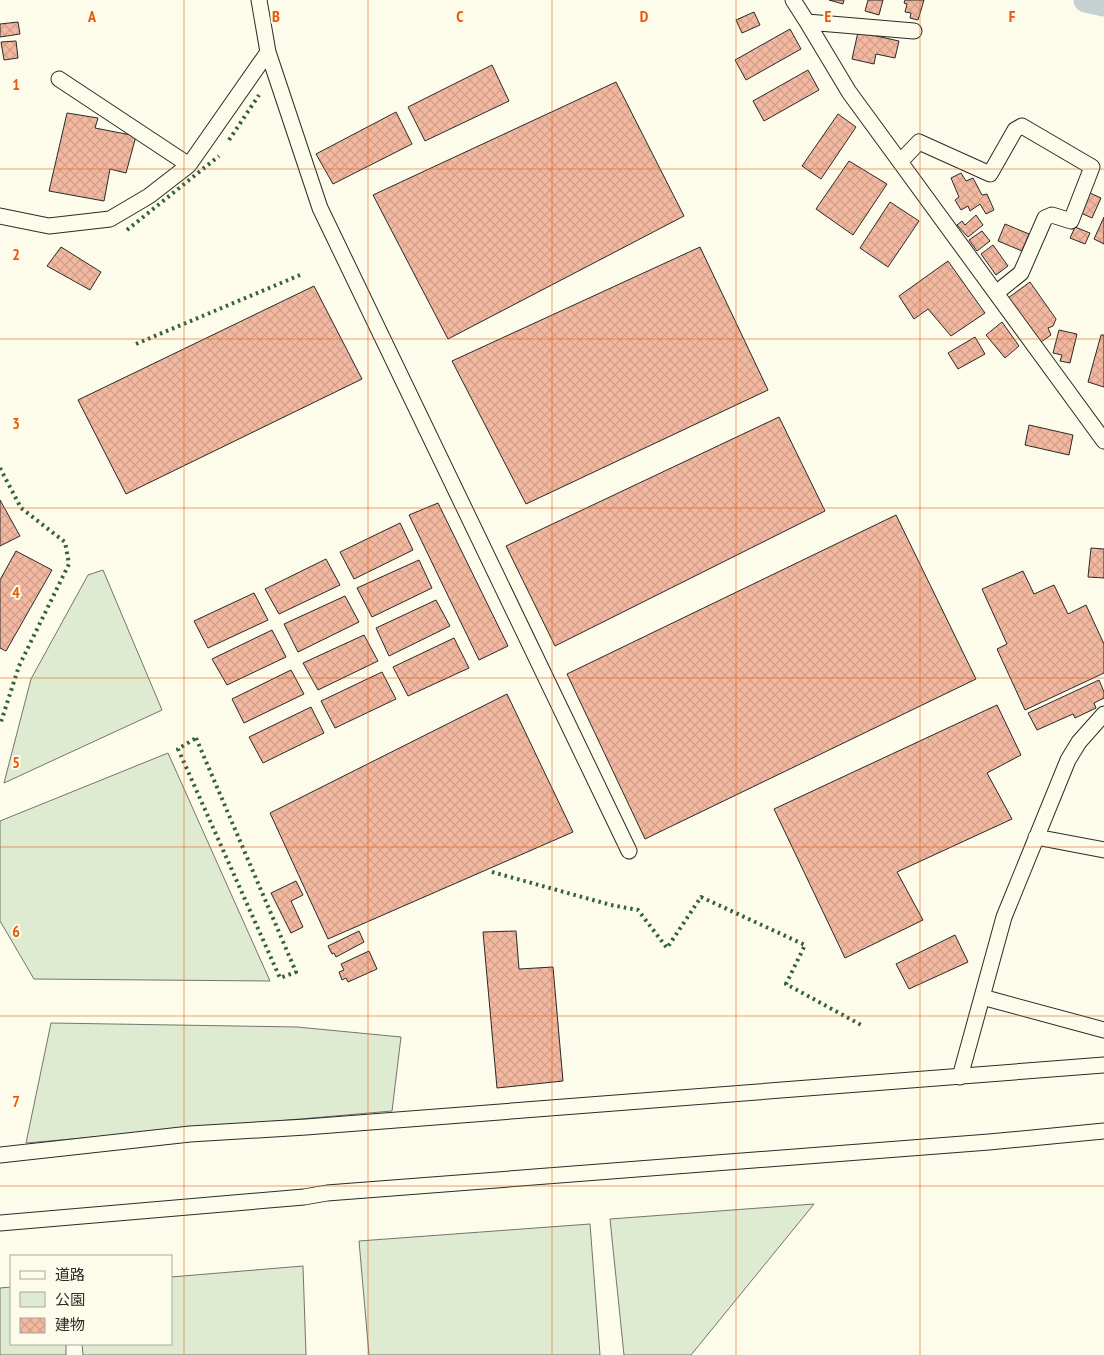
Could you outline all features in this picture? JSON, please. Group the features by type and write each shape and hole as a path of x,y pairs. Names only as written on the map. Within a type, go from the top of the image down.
{"street":[{"path":"259,0 268,52 320,208 629,851"},
{"path":"793,0 849,92 1102,435"},
{"path":"808,22 914,31"},
{"path":"0,216 48,226 110,219 149,196 190,164 268,52"},
{"path":"59,79 190,164"},
{"path":"900,162 919,142 990,174 1015,130 1022,126 1092,167 1071,221 1052,215 1046,218 1020,273 996,293"},
{"path":"960,1077 1004,918 1036,837 1068,760 1079,742 1104,714"},
{"path":"1036,837 1104,850"},
{"path":"982,996 1104,1030"},
{"path":"0,1155 190,1134 306,1127 1104,1066"},
{"path":"0,1222 327,1193 1104,1131"}],"green space":[{"path":"103,570 162,710 4,783 31,679 88,575"},
{"path":"168,753 270,981 34,979 0,921 0,821"},
{"path":"51,1023 297,1027 401,1037 392,1111 26,1143"},
{"path":"814,1204 691,1355 624,1355 610,1219"},
{"path":"590,1224 600,1355 369,1355 359,1241"},
{"path":"303,1266 306,1355 83,1355 82,1345 172,1345 172,1277"},
{"path":"10,1287 10,1345 66,1345 66,1355 0,1355 0,1288"}],"building":[{"path":"829,0 844,0 843,4"},
{"path":"868,0 883,0 879,15 865,11"},
{"path":"905,0 924,0 918,20 910,18 911,13 905,12 907,4 904,3"},
{"path":"754,12 760,25 742,33 736,20"},
{"path":"18,22 20,34 0,37 0,24"},
{"path":"790,29 801,49 746,80 735,60"},
{"path":"858,32 899,41 895,58 876,54 874,64 852,59"},
{"path":"16,41 18,58 4,60 1,42"},
{"path":"492,65 509,101 425,141 408,107"},
{"path":"808,70 819,90 764,121 753,101"},
{"path":"616,82 684,216 448,339 373,195"},
{"path":"396,112 412,144 333,184 316,154"},
{"path":"67,113 98,118 95,128 136,136 126,173 110,169 104,201 49,191"},
{"path":"838,114 856,127 821,179 802,166"},
{"path":"849,161 887,184 853,235 816,209"},
{"path":"961,173 966,181 973,178 982,195 987,194 994,210 986,214 980,204 970,211 968,206 961,210 955,200 959,197 951,178"},
{"path":"1090,193 1101,198 1092,218 1081,213"},
{"path":"890,202 919,221 888,267 860,248"},
{"path":"976,215 983,225 968,237 957,225 962,221 965,225"},
{"path":"1104,217 1104,244 1094,239"},
{"path":"1005,224 1029,234 1022,251 998,241"},
{"path":"1075,227 1090,233 1085,244 1070,238"},
{"path":"982,231 990,241 977,251 969,240"},
{"path":"993,245 1008,266 996,275 981,254"},
{"path":"61,247 101,272 90,290 47,266"},
{"path":"700,247 768,390 526,504 452,361"},
{"path":"948,261 985,313 951,336 928,309 914,319 899,296"},
{"path":"1030,282 1056,319 1053,326 1048,328 1051,335 1041,342 1008,298"},
{"path":"314,286 362,379 126,494 78,400"},
{"path":"1002,322 1019,346 1005,358 986,335"},
{"path":"1059,330 1077,334 1070,363 1060,361 1062,355 1053,353"},
{"path":"1101,335 1104,335 1104,387 1088,382"},
{"path":"975,337 985,354 958,369 948,353"},
{"path":"779,417 825,511 555,646 506,546"},
{"path":"1029,425 1073,435 1069,455 1025,445"},
{"path":"0,500 20,536 0,546"},
{"path":"438,503 508,646 479,660 409,515"},
{"path":"896,515 976,679 645,839 567,674"},
{"path":"400,523 413,550 354,579 340,552"},
{"path":"1091,548 1104,549 1104,578 1088,577"},
{"path":"16,551 52,570 6,651 0,648 0,580"},
{"path":"326,559 340,585 279,614 265,589"},
{"path":"419,560 432,588 372,617 357,588"},
{"path":"1023,571 1034,594 1054,585 1068,614 1086,605 1104,644 1104,673 1025,710 997,649 1007,644 982,589"},
{"path":"254,593 268,620 208,648 194,621"},
{"path":"345,596 359,622 298,652 284,624"},
{"path":"436,600 450,626 389,656 376,628"},
{"path":"272,630 286,657 227,685 212,659"},
{"path":"364,635 378,661 318,690 303,663"},
{"path":"454,638 469,668 408,696 393,667"},
{"path":"291,670 304,694 244,723 232,699"},
{"path":"382,672 396,699 335,728 321,701"},
{"path":"1099,680 1104,692 1104,698 1094,703 1096,708 1075,718 1073,714 1037,730 1028,713"},
{"path":"507,694 573,832 328,939 270,813"},
{"path":"997,705 1021,755 987,773 1012,819 897,872 923,920 845,958 774,809"},
{"path":"311,707 324,733 263,763 249,737"},
{"path":"296,881 303,895 291,901 303,927 291,933 271,893"},
{"path":"359,931 364,942 336,957 334,953 332,954 328,946"},
{"path":"516,931 519,969 553,967 563,1081 497,1088 483,932"},
{"path":"955,935 968,962 909,989 896,964"},
{"path":"369,951 377,969 348,982 346,978 342,980 339,972 344,970 341,964"}],"waterway":[{"path":"1086,0 1104,4"}],"hedge":[{"path":"229,140 259,95"},
{"path":"127,230 219,156"},
{"path":"136,344 300,275"},
{"path":"0,468 21,508 65,542 69,564 19,666 0,725"},
{"path":"196,738 296,972 280,978 178,749 196,738"},
{"path":"492,872 611,905 638,910 667,948 701,897 805,945 786,984 863,1026"}]}
